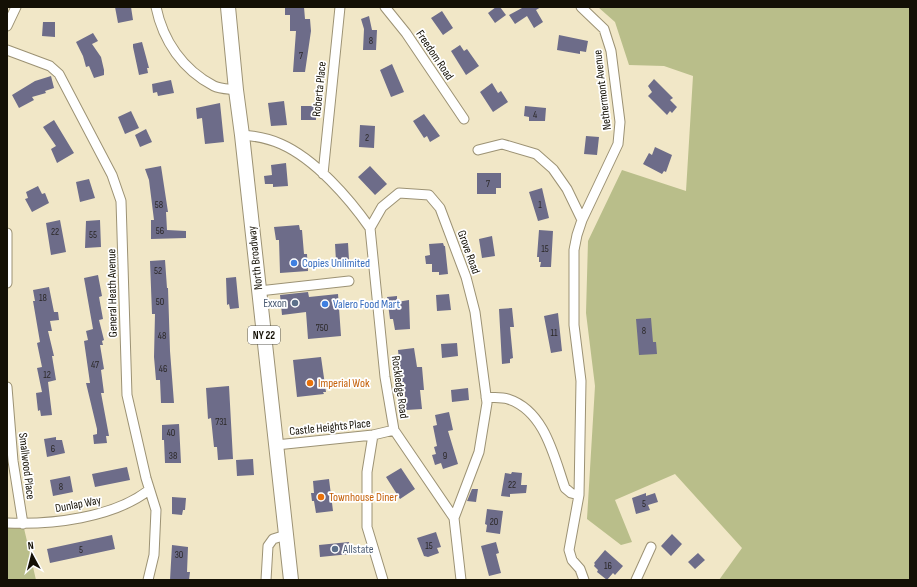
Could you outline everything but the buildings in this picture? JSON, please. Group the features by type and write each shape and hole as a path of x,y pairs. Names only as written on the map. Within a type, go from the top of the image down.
{"main road":[{"name":"North Broadway","path":"228,7 291,580"}],"street":[{"path":"7,26 16,7"},
{"path":"156,7 165,38 188,68 216,87 236,90"},
{"name":"Roberta Place","path":"323,174 340,7"},
{"name":"Freedom Road","path":"385,7 406,33 464,119"},
{"name":"Nethermont Avenue","path":"581,7 604,28 611,52 620,122 618,144 582,220"},
{"name":"General Heath Avenue","path":"7,50 50,66 59,74 112,175 121,200 127,395 149,490 156,510 154,554 148,580"},
{"path":"242,135 266,138 281,144 323,174 356,208 370,228"},
{"path":"478,150 502,144 518,147 536,154 553,169 567,189 582,220 574,250 573,283 574,325 581,381 579,495 569,550 572,560 580,569 584,580"},
{"name":"Grove Road","path":"370,228 382,207 399,193 429,195 440,208 466,277 475,312 487,403 479,452 454,518"},
{"name":"Rockledge Road","path":"370,228 390,431 454,518 462,580"},
{"path":"7,233 7,283"},
{"path":"259,291 349,281"},
{"name":"Smallwood Place","path":"7,387 13,461 23,524"},
{"path":"486,397 507,399 529,412 550,441 565,488 571,493 579,495"},
{"name":"Castle Heights Place","path":"276,445 373,435 390,431"},
{"path":"373,435 367,472 368,527 383,580"},
{"name":"Dunlap Way","path":"7,523 23,524 66,520 127,504 149,490"},
{"path":"266,580 268,546 273,539 286,535"},
{"path":"636,580 651,547"}],"green space":[{"path":"598,7 910,7 910,580 719,580 742,548 675,474 615,500 632,542 621,545 587,519 595,386 586,313 588,241 622,170 686,191 693,76 664,66 629,65 615,22"},
{"path":"7,522 23,524 36,580 7,580"}],"place":[{"name":"Copies Unlimited","path":"294,263"},
{"name":"Exxon","path":"295,303"},
{"name":"Valero Food Mart","path":"325,304"},
{"name":"Imperial Wok","path":"310,383"},
{"name":"Townhouse Diner","path":"321,497"},
{"name":"Allstate","path":"335,549"}]}
